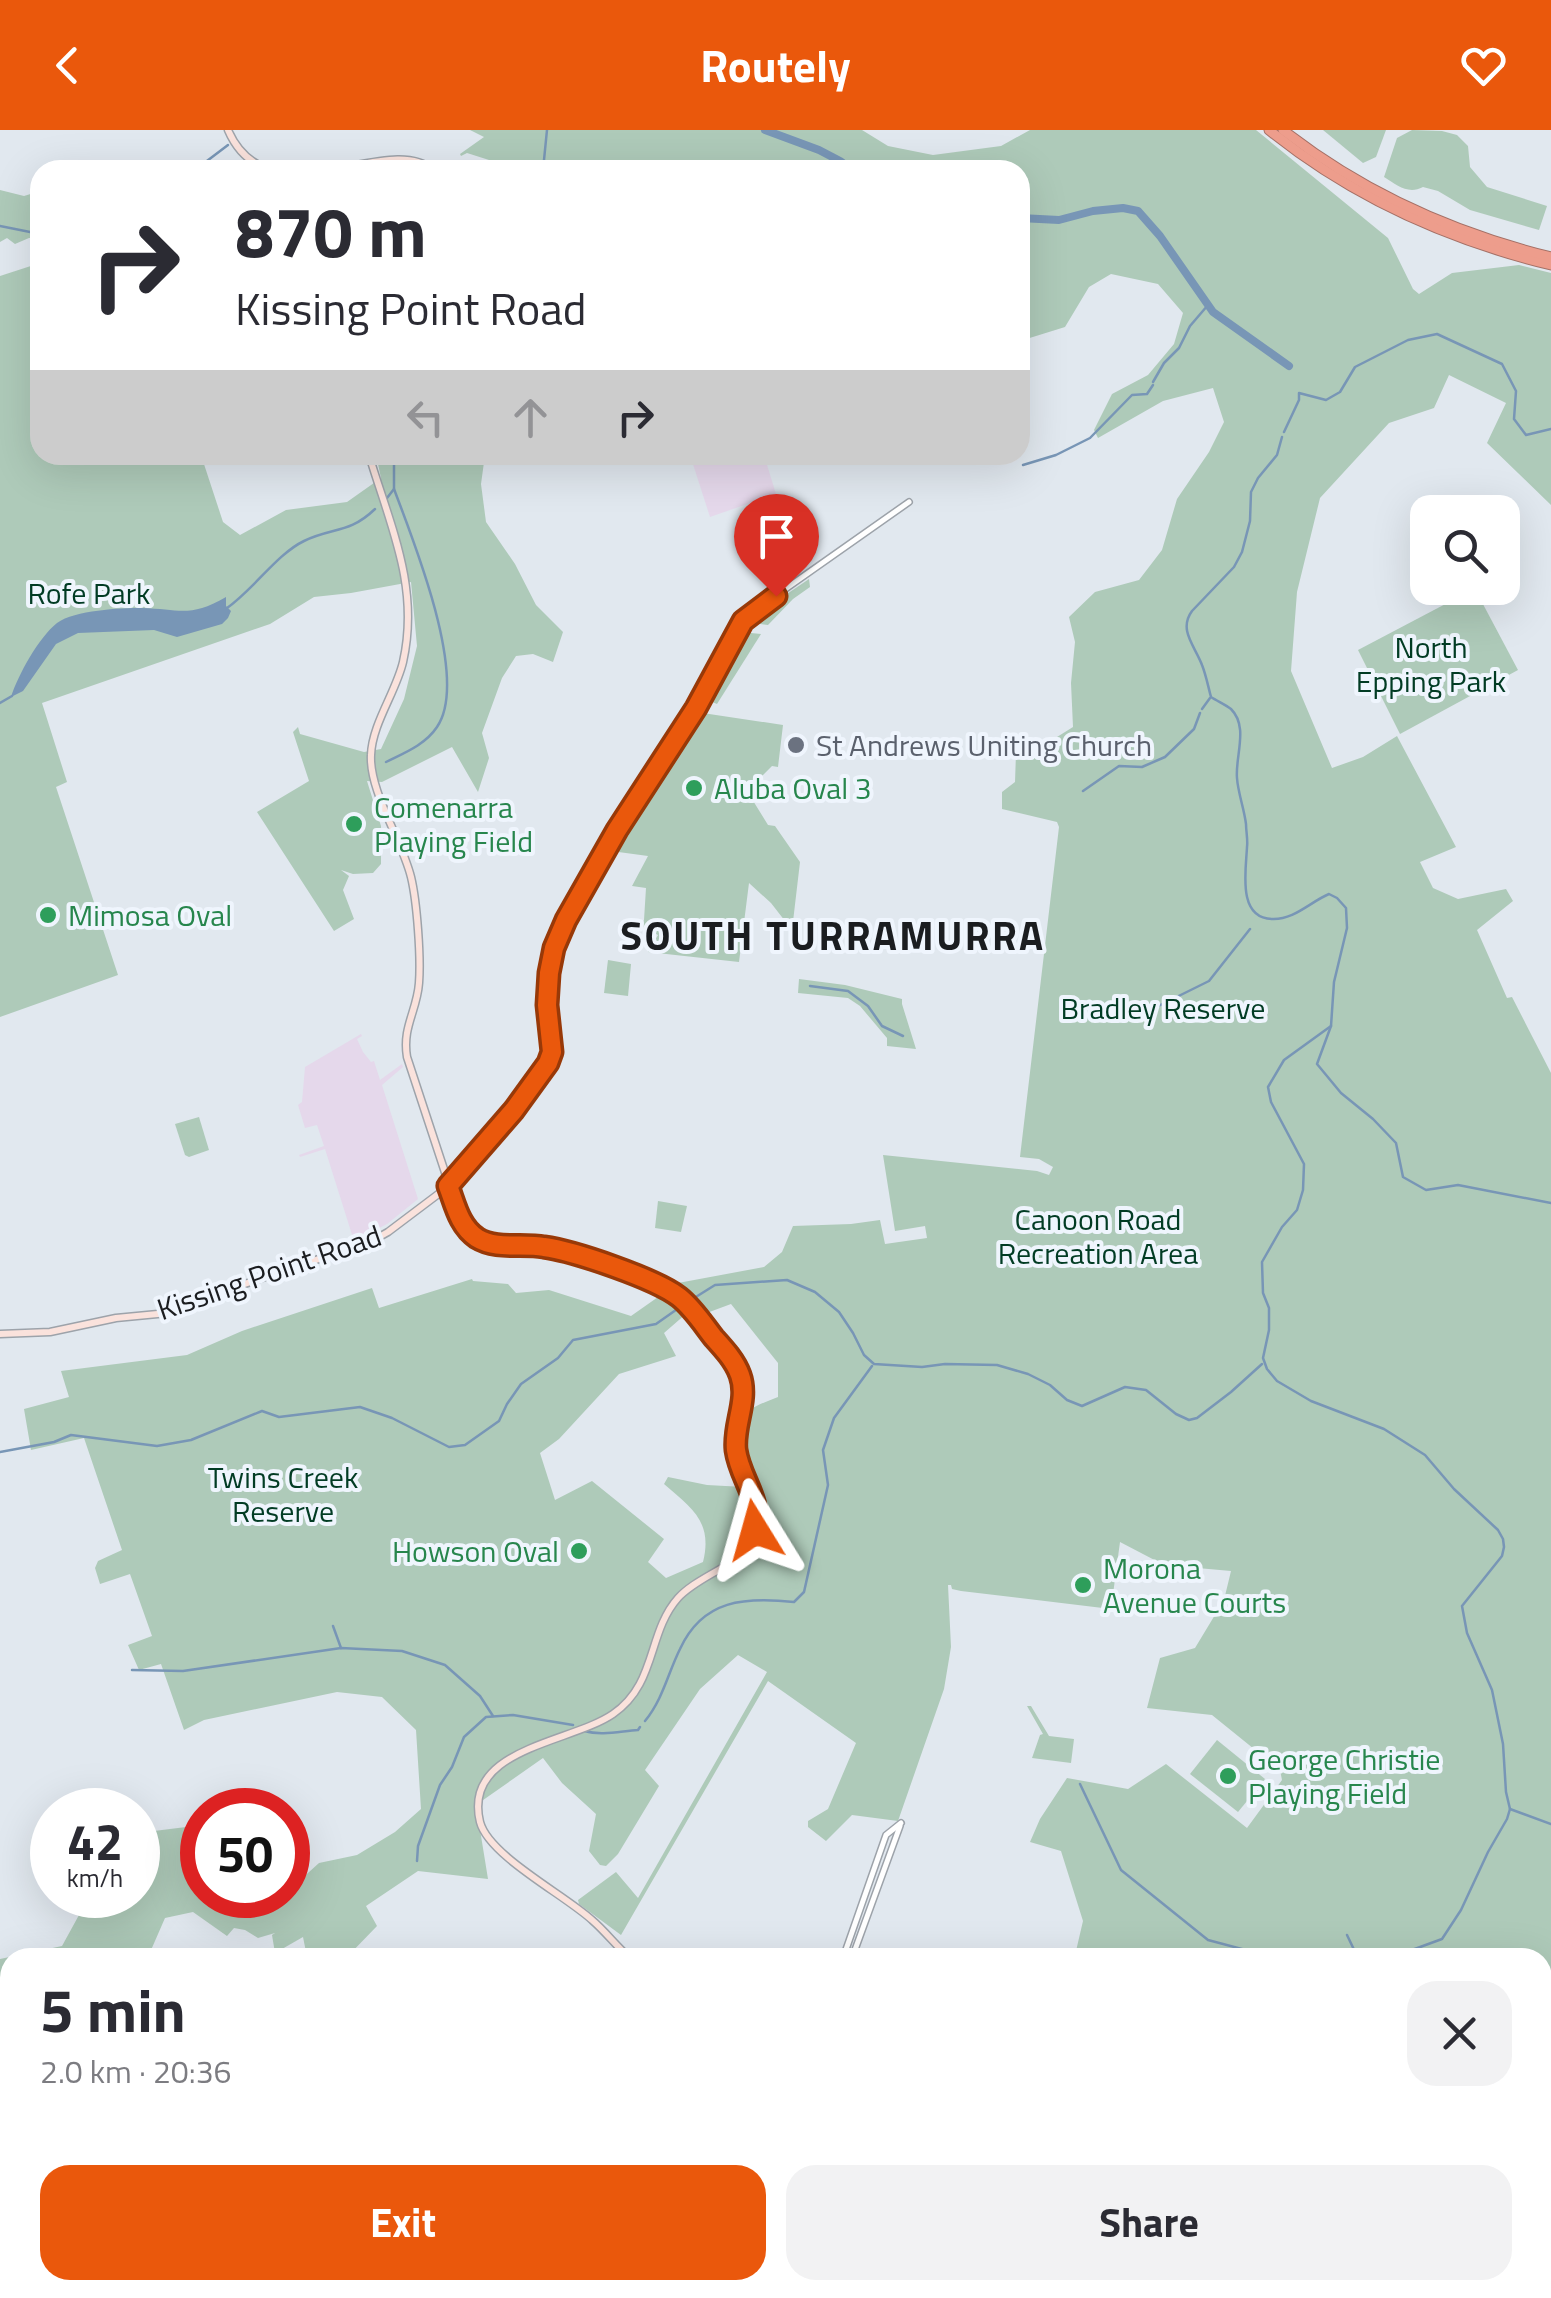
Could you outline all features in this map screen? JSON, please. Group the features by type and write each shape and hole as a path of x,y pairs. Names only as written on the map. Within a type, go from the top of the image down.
{"highway":[{"path":"1270,130 1333,176 1404,215 1457,238 1551,265"},
{"path":"1283,130 1346,174 1394,201 1460,230 1551,257"}],"main road":[{"path":"228,130 238,146 260,160"},
{"path":"372,465 404,568 409,610 404,658 372,748 372,768 413,889 419,983 406,1031 406,1050 464,1226 484,1241 556,1249 652,1282 680,1298 731,1358 741,1377 743,1399 736,1450 757,1508 757,1523 750,1542 737,1559 687,1589 675,1602 641,1685 623,1706 599,1722 504,1760 491,1772 481,1790 480,1822 490,1842 593,1920 620,1948"},
{"name":"Kissing Point Road","path":"0,1334 50,1332 179,1310 372,1241 448,1186"}],"street":[{"name":"Kissing Point Road","path":"448,1186 514,1110 548,1063 552,1052 548,985 556,943 566,920 617,830 696,708 743,621 908,502"},
{"path":"846,1948 885,1838 901,1823 856,1948"},
{"path":"885,1838 896,1836"}],"shaded area":[{"path":"693,465 767,465 776,494 710,517"},
{"path":"361,1034 357,1039 363,1052 374,1061 380,1080 402,1064 382,1085 418,1199 387,1224 354,1241 325,1149 299,1155 324,1146 317,1125 305,1128 298,1105 302,1102 305,1067"}],"green space":[{"path":"470,130 862,130 888,146 933,155 1001,146 1030,130 1256,130 1388,238 1419,294 1452,273 1519,265 1551,273 1551,505 1487,443 1506,403 1449,375 1434,408 1389,423 1320,498 1297,592 1291,671 1332,768 1363,757 1397,736 1456,847 1420,862 1433,888 1458,899 1506,889 1513,901 1477,930 1507,998 1512,997 1551,1073 1551,1948 1077,1948 1083,1921 1061,1851 1030,1842 1067,1778 1128,1789 1166,1764 1247,1828 1282,1780 1280,1770 1212,1715 1147,1708 1160,1658 1195,1648 1224,1600 1231,1571 1164,1565 1120,1542 1111,1609 961,1591 948,1585 951,1647 944,1689 898,1821 852,1815 826,1841 808,1827 808,1821 828,1809 856,1743 768,1681 621,1935 578,1900 616,1872 638,1898 767,1672 738,1655 700,1689 645,1770 659,1786 618,1854 606,1866 600,1865 589,1851 596,1814 562,1783 543,1758 476,1805 488,1879 418,1871 366,1906 377,1926 356,1948 305,1948 303,1937 284,1948 274,1948 275,1933 258,1938 234,1928 227,1936 202,1918 310,1918 310,1871 319,1863 357,1855 395,1832 421,1809 416,1730 382,1697 337,1692 204,1720 184,1730 161,1664 139,1670 128,1645 152,1636 130,1574 100,1584 95,1568 98,1561 122,1550 84,1438 31,1450 24,1409 69,1397 61,1371 187,1355 242,1331 372,1288 379,1308 472,1279 508,1284 516,1293 549,1290 631,1316 678,1283 764,1267 782,1252 793,1226 880,1220 885,1244 927,1238 925,1226 895,1231 883,1155 1049,1175 1053,1167 1039,1159 1020,1157 1059,827 1057,822 1002,809 1002,792 1015,782 1016,753 1041,747 1073,727 1071,683 1075,642 1069,617 1095,592 1139,580 1162,550 1177,499 1224,422 1213,388 1163,401 1098,438 1094,430 1112,394 1148,375 1174,344 1183,313 1158,284 1111,274 1089,287 1065,327 1030,338 1030,160 489,160 460,154 484,137","holes":["731,1304 778,1363 778,1397 749,1411 735,1424 730,1443 744,1487 668,1477 664,1484 698,1517 705,1536 703,1562 666,1578 648,1562 664,1539 592,1481 555,1500 540,1453 559,1439 619,1374 676,1356 664,1333 687,1313 704,1314"]},
{"path":"1323,130 1386,130 1376,157 1363,163"},
{"path":"1412,130 1457,135 1468,146 1470,167 1487,187 1547,206 1539,230 1470,210 1438,191 1403,188 1384,177 1397,138"},
{"path":"0,190 30,194 30,238 15,244 7,238 0,242"},
{"name":"Rofe Park","path":"30,266 30,465 204,465 223,522 240,535 286,510 347,502 381,478 378,465 484,465 481,484 486,522 515,564 536,605 563,632 553,662 533,654 516,656 502,678 482,733 489,758 478,792 452,747 382,782 367,781 381,826 381,864 373,873 341,870 349,876 343,890 354,919 334,931 257,812 309,781 293,732 298,727 300,734 364,752 381,749 404,699 417,646 411,582 314,597 270,624 42,703 67,782 56,787 118,975 0,1017 0,276"},
{"path":"809,579 810,587 768,625 746,622"},
{"name":"North Epping Park","path":"1444,605 1483,605 1518,670 1400,734 1358,650"},
{"path":"741,632 761,634 717,704 705,699"},
{"path":"696,712 783,725 778,767 772,766 747,791 768,825 775,826 800,862 792,930 749,883 739,962 648,952 658,935 641,926 646,888 632,886 648,856 611,851 646,789 650,791 663,772 659,769 666,759 670,761 680,745 677,742"},
{"path":"608,960 631,964 628,996 604,993"},
{"path":"799,979 902,999 916,1049 887,1046 887,1038 860,1006 848,998 798,993"},
{"path":"199,1117 209,1150 189,1157 175,1124"},
{"path":"658,1201 687,1206 681,1232 655,1228"},
{"path":"1027,1706 1031,1706 1049,1736 1074,1739 1071,1763 1032,1758 1043,1734"},
{"name":"George Christie Playing Field","path":"1217,1740 1265,1779 1238,1812 1190,1774"},
{"path":"180,1828 180,1915 165,1918 152,1948 52,1948 62,1946 77,1918 160,1918 160,1830"}],"water":[{"path":"226,597 226,606 231,611 222,624 177,637 154,630 78,633 56,644 23,691 11,697 36,647 50,629 65,619 122,609 194,610"}],"waterway":[{"path":"544,160 547,130"},
{"path":"765,130 838,160"},
{"path":"208,160 228,145"},
{"path":"1030,219 1059,220 1123,208 1138,211 1213,312 1289,366"},
{"path":"0,226 30,232"},
{"path":"1153,382 1208,305"},
{"path":"1284,432 1299,393 1326,400 1340,392 1355,367 1408,340 1437,334 1502,364 1516,391 1514,419 1526,435 1551,429"},
{"path":"1030,463 1090,438 1132,395 1147,394 1153,385"},
{"path":"1282,437 1277,455 1251,492 1250,521 1242,552 1234,567 1192,611 1187,625 1211,697 1231,709 1239,724 1237,778 1246,824 1248,902 1261,917 1272,919 1295,914 1329,894 1346,908 1347,928 1334,982 1331,1026 1317,1064 1341,1093 1396,1143 1403,1177 1426,1190 1458,1185 1551,1203"},
{"path":"387,498 394,489 394,465"},
{"path":"386,762 420,744 437,727 445,705 447,677 435,609 394,489"},
{"path":"227,608 294,547 357,523 375,509"},
{"path":"0,703 12,696"},
{"path":"1202,709 1210,698"},
{"path":"1083,791 1119,766 1142,767 1165,757 1194,729 1200,713"},
{"path":"1134,1018 1209,981 1250,929"},
{"path":"810,986 848,991 868,1006 882,1026 903,1036"},
{"path":"1331,1026 1284,1060 1268,1087 1271,1102 1304,1164 1297,1210 1262,1262 1263,1293 1269,1308 1263,1358 1277,1381 1311,1401 1384,1429 1425,1455 1498,1530 1504,1547 1502,1556 1462,1606 1467,1633 1492,1690 1510,1809 1461,1910 1442,1939 1417,1948"},
{"path":"691,1300 715,1285 787,1280 815,1292 839,1312 864,1355 874,1364 997,1365 1028,1374 1082,1406 1125,1387 1146,1390 1189,1420 1231,1392 1262,1364"},
{"path":"0,1452 71,1435 157,1446 191,1440 262,1411 279,1417 360,1407 392,1418 449,1447 465,1445 499,1421 521,1384 558,1358 573,1340 656,1324 683,1305"},
{"path":"645,1721 689,1632 701,1620 727,1605 759,1600 794,1602 804,1592 828,1485 823,1450 834,1418 872,1366"},
{"path":"333,1626 341,1648"},
{"path":"132,1670 183,1671 341,1648 402,1651 445,1665 480,1696 493,1716"},
{"path":"417,1861 418,1846 440,1785 464,1737 486,1717 513,1715 573,1725"},
{"path":"585,1731 611,1733 640,1727"},
{"path":"1080,1784 1121,1870 1208,1940 1238,1948"},
{"path":"1510,1809 1551,1824"},
{"path":"1347,1935 1353,1948"}],"place":[{"name":"St Andrews Uniting Church","path":"796,745"},
{"name":"Aluba Oval 3","path":"694,788"},
{"name":"Comenarra Playing Field","path":"354,824"},
{"name":"Mimosa Oval","path":"48,915"},
{"name":"Howson Oval","path":"579,1551"},
{"name":"Morona Avenue Courts","path":"1083,1585"},
{"name":"George Christie Playing Field","path":"1228,1776"}],"district":[{"name":"SOUTH TURRAMURRA","path":"833,935"}],"route":[{"path":"755,1530 757,1508 736,1450 743,1399 741,1377 731,1358 688,1306 652,1282 563,1251 480,1240 460,1218 448,1186 514,1110 551,1058 549,973 566,920 617,830 696,708 743,621 776,596"}],"park label":[{"name":"Bradley Reserve","path":"1163,1008"},
{"name":"Canoon Road Recreation Area","path":"1098,1236"},
{"name":"Twins Creek Reserve","path":"283,1494"}]}
